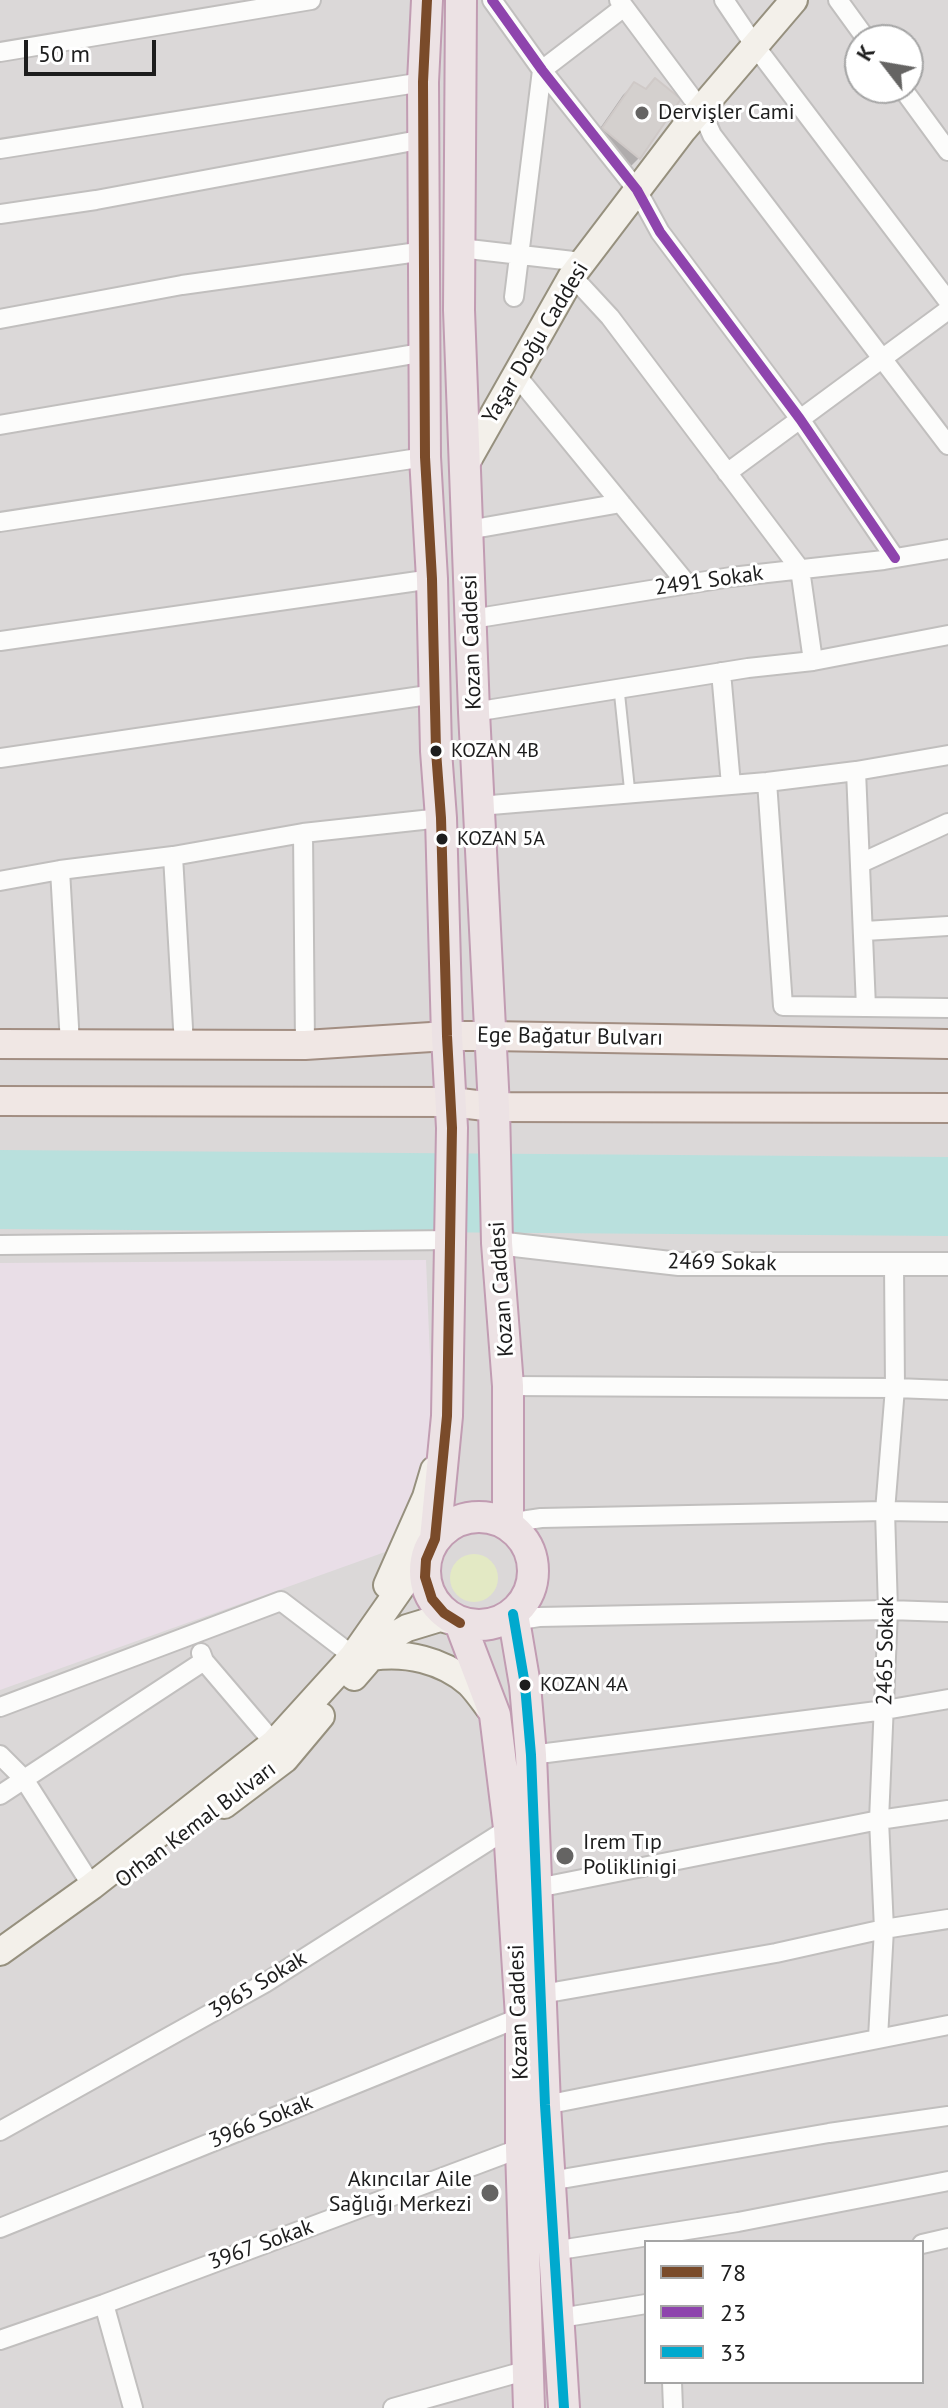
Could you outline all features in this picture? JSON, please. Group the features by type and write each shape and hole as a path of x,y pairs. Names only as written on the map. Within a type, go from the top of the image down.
{"highway":[{"name":"Kozan Caddesi","path":"427,0 423,82 426,455 452,1115 447,1416 435,1539"},
{"name":"Kozan Caddesi","path":"461,0 459,310 497,1243 508,1386 508,1523"},
{"path":"426,455 451,434 465,453"},
{"path":"495,1517 508,1523 521,1534 533,1563 534,1577 530,1589 514,1618 479,1626 460,1623 444,1613 432,1599 425,1577 426,1560 435,1539 446,1527 461,1520 495,1517"},
{"name":"Kozan Caddesi","path":"514,1618 525,1685 531,1755 545,2105 564,2408"},
{"name":"Kozan Caddesi","path":"460,1623 495,1715 509,1828 521,2017 521,2148 529,2408"}],"main road":[{"name":"Yaşar Doğu Caddesi","path":"465,453 516,375 577,269 701,110 794,0"},
{"name":"Ege Bağatur Bulvarı","path":"0,1044 305,1045 490,1036 948,1044"},
{"path":"0,1101 452,1115 494,1120 948,1108"},
{"path":"363,1649 426,1497 447,1416"},
{"path":"363,1649 435,1539"},
{"path":"363,1649 407,1628 440,1618 460,1623"},
{"path":"363,1649 405,1655 442,1665 470,1684 495,1715"},
{"name":"Orhan Kemal Bulvarı","path":"0,1952 92,1886 274,1743 363,1649"},
{"name":"Orhan Kemal Bulvarı","path":"0,1971 285,1759 363,1649"}],"street":[{"path":"0,52 311,0"},
{"path":"492,0 542,70 637,190 660,232 800,419 895,558"},
{"path":"724,0 755,46 948,301"},
{"path":"838,0 855,24"},
{"path":"514,297 542,70 621,4 701,110 712,135 948,445"},
{"path":"0,149 423,82"},
{"path":"914,104 948,151"},
{"path":"0,214 96,200 424,139"},
{"path":"460,248 519,255 577,269 800,569 813,661"},
{"path":"0,319 182,285 425,251"},
{"path":"727,473 948,310"},
{"path":"0,425 426,352"},
{"path":"516,375 687,584"},
{"path":"0,522 426,455"},
{"path":"468,530 621,503"},
{"name":"2491 Sokak","path":"472,619 687,584 948,549"},
{"path":"0,641 432,579"},
{"path":"474,712 721,672 813,661 948,635"},
{"path":"721,672 731,785"},
{"path":"0,758 435,694"},
{"path":"479,806 767,782 948,755"},
{"path":"856,771 866,1007"},
{"path":"767,782 783,1006 948,1008"},
{"path":"0,881 303,833 441,818"},
{"path":"861,863 948,823"},
{"path":"303,833 305,1045"},
{"path":"173,856 184,1045"},
{"path":"60,870 70,1044"},
{"path":"865,931 948,926"},
{"path":"0,1245 452,1240"},
{"name":"2469 Sokak","path":"497,1243 679,1264 948,1264"},
{"name":"2465 Sokak","path":"878,2038 884,1929 879,1820 888,1610 885,1511 895,1388 894,1264"},
{"path":"508,1386 948,1390"},
{"path":"508,1523 541,1518 948,1512"},
{"path":"0,1707 281,1601 363,1649"},
{"path":"514,1618 888,1610 948,1612"},
{"path":"193,1635 204,1661 274,1743"},
{"path":"0,1795 204,1661"},
{"path":"531,1755 885,1710 948,1699"},
{"path":"0,1755 24,1779 92,1886"},
{"path":"537,1888 879,1820 948,1810"},
{"name":"3965 Sokak","path":"0,2131 265,1983 509,1828"},
{"path":"542,1994 948,1919"},
{"name":"3966 Sokak","path":"0,2228 521,2017"},
{"path":"545,2105 948,2025"},
{"path":"550,2181 829,2133 948,2116"},
{"name":"3967 Sokak","path":"0,2340 521,2148"},
{"path":"553,2251 738,2222 948,2181"},
{"path":"924,2244 948,2238"},
{"path":"104,2304 133,2408"},
{"path":"560,2318 644,2304"},
{"path":"393,2408 528,2370"},
{"path":"672,2384 673,2408"}],"lane":[{"path":"619,689 630,794"}],"shaded area":[{"path":"0,0 948,0 948,2408 0,2408"},
{"path":"426,1260 434,1458 399,1547 0,1690 0,1263"}],"green space":[{"path":"474,1554 491,1561 498,1578 491,1595 474,1602 457,1595 450,1578 457,1561"}],"water":[{"path":"0,1150 948,1157 948,1236 0,1229"}],"building":[{"name":"Dervişler Cami","path":"655,78 681,99 640,159 602,128 634,82 646,89"}],"transit line":[{"name":"78","path":"427,0 423,82 425,457 452,1128 447,1416 435,1539 426,1560 425,1577 432,1599 444,1613 460,1623"},
{"name":"23","path":"492,0 542,70 637,190 660,232 800,419 895,558"},
{"name":"33","path":"513,1614 525,1685 531,1755 545,2105 564,2408"}],"place":[{"name":"Dervişler Cami","path":"642,113"},
{"name":"KOZAN 4B","path":"436,751"},
{"name":"KOZAN 5A","path":"442,839"},
{"name":"KOZAN 4A","path":"525,1685"},
{"name":"Irem Tıp Poliklinigi","path":"565,1856"},
{"name":"Akıncılar Aile Sağlığı Merkezi","path":"490,2193"}]}
